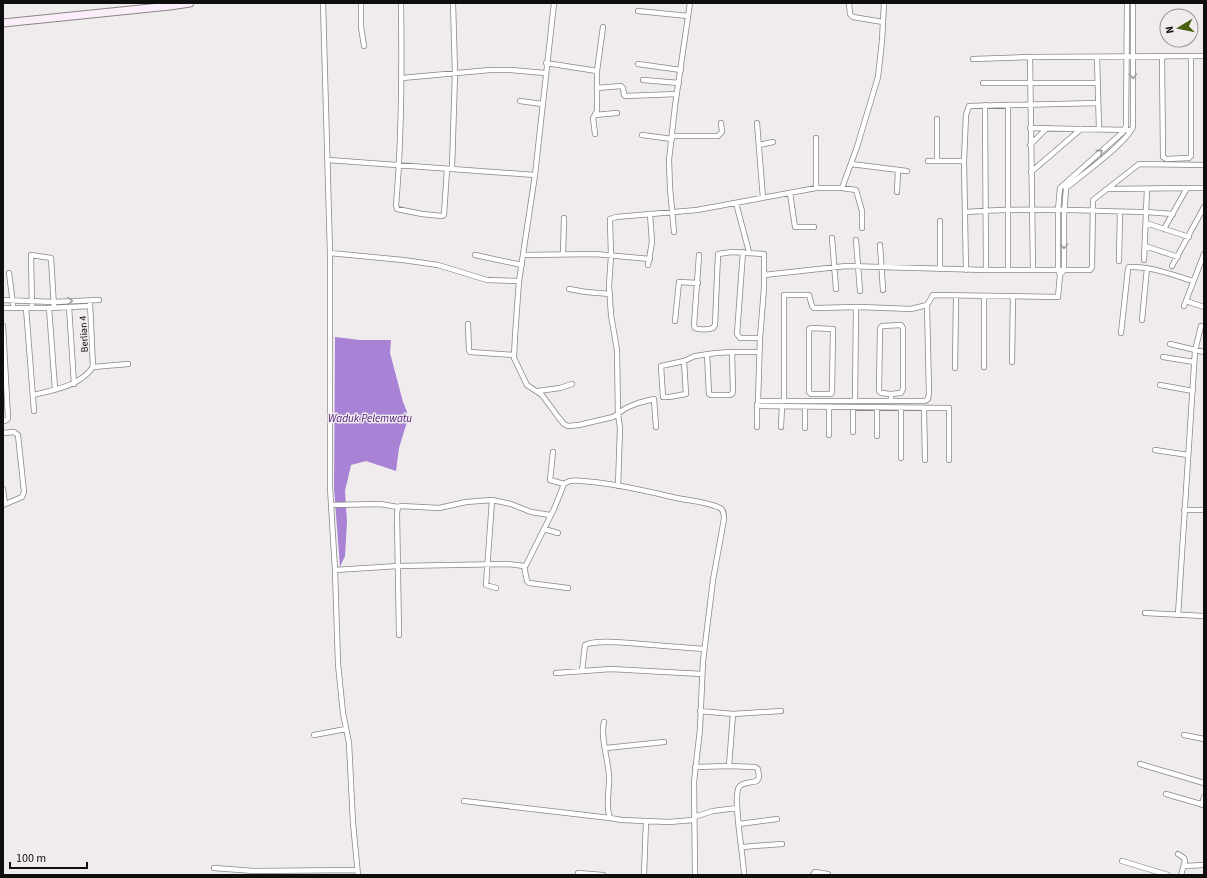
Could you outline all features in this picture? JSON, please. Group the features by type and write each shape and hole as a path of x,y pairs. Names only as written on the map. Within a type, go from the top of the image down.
{"main road":[{"path":"3,23 190,3"}],"street":[{"path":"214,868 254,871 357,872 352,823 349,741 346,729 338,664 335,570 330,487 330,253 323,3"},
{"path":"362,3 361,27 364,46"},
{"path":"401,3 402,78 400,165 396,207 422,214 442,216 444,215 449,169 455,73 453,3"},
{"path":"554,3 546,63 535,175 519,280 514,355 527,385 538,391 547,400 564,424 571,426 613,417 626,408 654,399 656,427"},
{"path":"674,232 669,160 690,3"},
{"path":"850,3 850,14 853,17 883,22"},
{"path":"842,188 857,147 878,77 884,3"},
{"path":"757,403 820,400 925,401 928,399 930,393 926,305 933,295 1058,297 1061,274 1060,191 1062,185 1126,129 1127,3"},
{"path":"1061,210 1066,188 1117,146 1131,130 1133,120 1133,3"},
{"path":"638,11 688,16"},
{"path":"594,134 593,118 597,111 597,71 603,27"},
{"path":"1162,56 1163,157 1166,159 1189,158 1191,156 1191,57"},
{"path":"973,60 1030,57 1204,56"},
{"path":"1030,57 1030,145 1033,270"},
{"path":"1097,57 1099,129"},
{"path":"546,63 597,71"},
{"path":"638,64 681,70"},
{"path":"402,78 511,70 545,73"},
{"path":"644,80 679,83"},
{"path":"983,83 1097,83"},
{"path":"597,88 621,86 623,88 624,95 628,96 677,94"},
{"path":"520,101 542,104"},
{"path":"966,270 964,161 966,115 967,109 970,105 1098,103"},
{"path":"984,105 986,270"},
{"path":"1008,105 1008,270"},
{"path":"595,114 617,114"},
{"path":"937,119 937,162"},
{"path":"642,135 672,137 718,136 722,132 721,123"},
{"path":"757,123 763,198"},
{"path":"1030,128 1131,130"},
{"path":"1030,145 1047,128"},
{"path":"1031,172 1081,129"},
{"path":"816,138 816,188"},
{"path":"759,145 773,142"},
{"path":"328,160 535,175"},
{"path":"928,161 964,161"},
{"path":"850,164 907,171"},
{"path":"764,275 834,267 1033,270 1061,274 1092,269 1093,201 1139,164 1204,165"},
{"path":"897,192 898,171"},
{"path":"618,486 620,428 618,414 617,350 609,286 611,256 610,219 616,217 672,212 736,203 816,188 842,188 855,189 858,192 862,211 862,228"},
{"path":"1164,229 1188,188"},
{"path":"1108,189 1204,188"},
{"path":"1144,260 1147,189"},
{"path":"790,193 795,227 814,228"},
{"path":"736,203 746,252 737,334 740,338 760,339"},
{"path":"1172,266 1204,207"},
{"path":"966,212 985,210 1061,210 1173,214"},
{"path":"1119,261 1120,212"},
{"path":"648,266 652,242 650,214"},
{"path":"563,254 564,218"},
{"path":"940,220 940,269"},
{"path":"1146,223 1189,237"},
{"path":"832,238 836,289"},
{"path":"856,240 860,291"},
{"path":"880,245 883,290"},
{"path":"1145,246 1178,256"},
{"path":"699,255 694,326 698,329 710,329 713,328 714,325 718,254 732,252 764,254 757,427"},
{"path":"330,253 403,260 438,266 487,280 519,280"},
{"path":"474,254 522,265"},
{"path":"524,255 590,254 650,259"},
{"path":"1184,306 1204,254"},
{"path":"32,308 31,255 51,258 54,302 51,308 55,389"},
{"path":"1121,333 1129,267 1154,269 1193,281"},
{"path":"1142,320 1147,268"},
{"path":"9,273 13,307"},
{"path":"675,321 678,282 698,283"},
{"path":"569,289 610,294"},
{"path":"784,401 784,295 809,295 814,308 856,307 911,309 926,305"},
{"path":"955,368 956,296"},
{"path":"984,296 984,367"},
{"path":"1012,362 1013,296"},
{"path":"3,300 90,303"},
{"path":"3,308 69,307 99,300"},
{"path":"1186,301 1204,307"},
{"name":"Berlian 4","path":"90,303 93,367"},
{"path":"69,307 74,384"},
{"path":"856,307 856,401"},
{"path":"26,308 34,411"},
{"path":"468,324 470,352 514,355"},
{"path":"901,325 903,328 903,389 901,393 891,394 881,393 879,390 880,328 882,326 901,325"},
{"path":"3,326 8,418 7,420 3,421"},
{"path":"1178,614 1194,362 1201,326"},
{"path":"811,328 833,329 832,392 831,394 820,394 811,394 809,392 811,328"},
{"path":"1170,344 1204,352"},
{"path":"684,361 686,394 663,397 661,366 707,354 759,351"},
{"path":"707,354 709,394 730,395 733,391 732,352"},
{"path":"1163,357 1194,362"},
{"path":"33,395 74,384 91,371 93,367 128,364"},
{"path":"538,391 560,388 572,384"},
{"path":"1160,386 1193,391"},
{"path":"820,394 820,400"},
{"path":"891,394 891,401"},
{"path":"757,403 806,407 949,408 949,460"},
{"path":"781,427 782,406"},
{"path":"805,428 806,407"},
{"path":"829,407 829,434"},
{"path":"853,407 853,432"},
{"path":"877,407 877,436"},
{"path":"901,408 901,458"},
{"path":"924,408 925,460"},
{"path":"3,433 14,432 18,435 24,492 22,497 4,504 3,489"},
{"path":"1155,450 1188,455"},
{"path":"553,452 550,480 564,484 567,482 581,481 618,486 713,506 723,511 723,525 713,580 702,674 700,729 695,767 695,875"},
{"path":"564,484 544,530 526,565 524,566 526,581 529,583 568,588"},
{"path":"331,505 374,504 398,507 439,508 466,502 492,500 511,504 531,512 550,515"},
{"path":"492,500 486,585 496,588"},
{"path":"398,507 396,513 399,635"},
{"path":"1184,510 1204,510"},
{"path":"544,530 558,533"},
{"path":"335,570 398,566 487,564 524,566"},
{"path":"1145,613 1204,616"},
{"path":"582,671 585,646 589,644 615,642 660,644 704,650"},
{"path":"556,673 611,669 702,674"},
{"path":"700,711 733,714 781,711"},
{"path":"728,766 733,714"},
{"path":"604,722 604,738 609,776 608,814 610,818"},
{"path":"314,735 346,729"},
{"path":"1184,735 1204,739"},
{"path":"606,748 664,742"},
{"path":"1140,764 1204,783"},
{"path":"695,767 728,766 755,767 758,769 759,773 757,781 742,785 739,788 737,795 744,875"},
{"path":"1166,794 1203,805 1204,797"},
{"path":"464,801 622,820 670,822 694,818 713,811 737,808"},
{"path":"739,824 777,819"},
{"path":"644,875 646,821"},
{"path":"742,847 782,844"},
{"path":"1178,854 1186,861 1181,875"},
{"path":"1122,861 1168,875"},
{"path":"1184,866 1204,865"},
{"path":"813,875 817,872 828,874"},
{"path":"578,873 603,875"}],"water":[{"name":"Waduk Pelemwatu","path":"335,337 360,340 391,340 390,353 407,412 407,422 399,448 396,471 366,461 351,465 345,491 347,522 345,556 340,567 334,488"}]}
